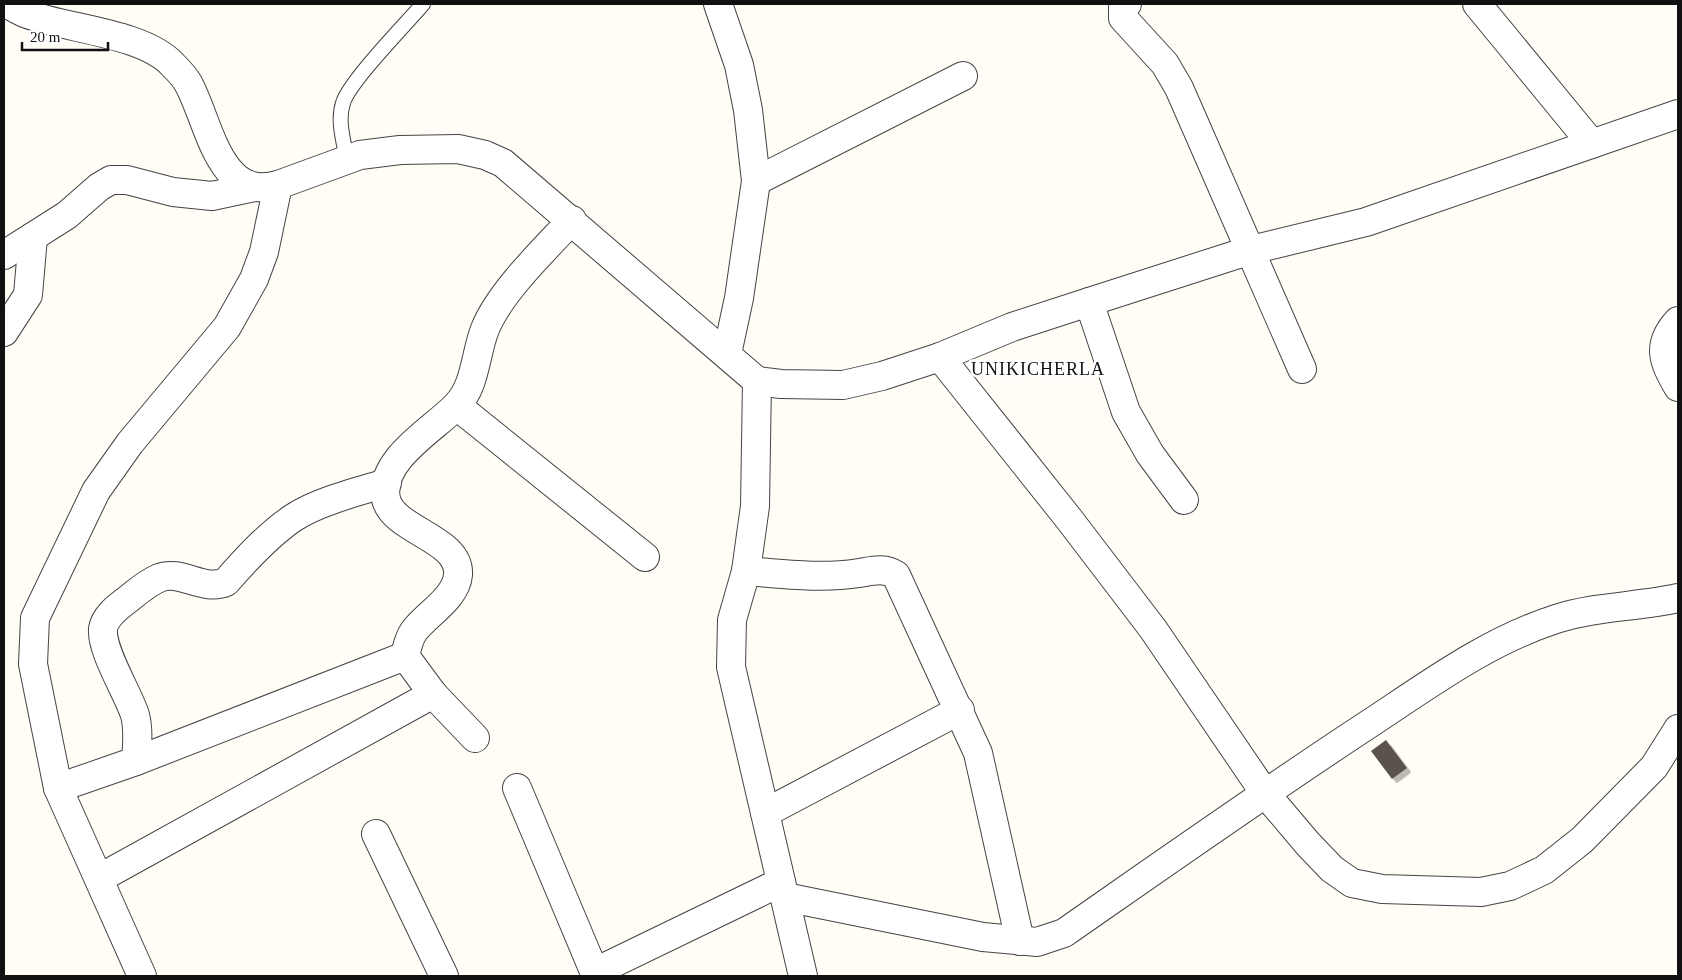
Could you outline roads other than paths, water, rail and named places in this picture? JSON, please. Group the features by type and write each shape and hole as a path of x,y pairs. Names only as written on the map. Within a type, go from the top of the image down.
{"street":[{"path":"6,4 27,14 144,45 172,63 187,82 216,149 228,171 241,182 266,186"},
{"path":"718,4 739,64 748,110 756,181 739,298 726,354"},
{"path":"1126,4 1122,13 1123,18 1165,64 1179,88 1302,369"},
{"path":"1477,4 1592,144"},
{"path":"756,181 963,76"},
{"path":"4,255 67,215 99,186 111,180 127,180 173,192 212,196 266,186 360,154 400,150 458,149 485,155 503,163 572,220 757,381 781,384 843,385 882,376 940,357 1012,328 1251,250 1366,222 1678,114"},
{"path":"142,976 100,878 58,788 33,664 35,618 96,491 130,443 227,327 254,279 264,252 266,186"},
{"path":"406,656 414,632 451,592 458,578 458,563 448,551 395,513 386,500 387,483 392,468 404,452 457,406 467,391 485,328 507,292 572,220"},
{"path":"4,332 28,295 33,237"},
{"path":"1089,302 1126,412 1150,454 1184,500"},
{"path":"1678,321 1669,331 1662,348 1668,369 1678,387"},
{"path":"940,357 1069,519 1153,629 1264,792 1332,869 1352,883 1382,889 1480,892 1510,886 1544,870 1582,840 1654,767 1678,729"},
{"path":"757,381 755,506 746,571 732,620 731,667 803,976"},
{"path":"457,406 645,557"},
{"path":"136,761 137,732 134,715 104,642 103,628 107,618 118,607 160,578 174,576 218,585 226,582 268,538 294,518 352,493 387,483"},
{"path":"746,571 831,577 880,570 890,571 896,575 960,710 978,753 1020,942"},
{"path":"517,788 596,974 783,889 983,937 1020,942 1036,942 1064,933 1264,792 1481,651 1556,619 1600,608 1645,605 1678,598"},
{"path":"58,788 136,761 406,656"},
{"path":"406,656 434,694 475,738"},
{"path":"100,878 434,694"},
{"path":"765,813 960,710"},
{"path":"376,834 444,976"}],"lane":[{"path":"347,160 340,118 343,101 352,86 423,4"}],"district":[{"name":"UNIKICHERLA","path":"1038,369"}]}
